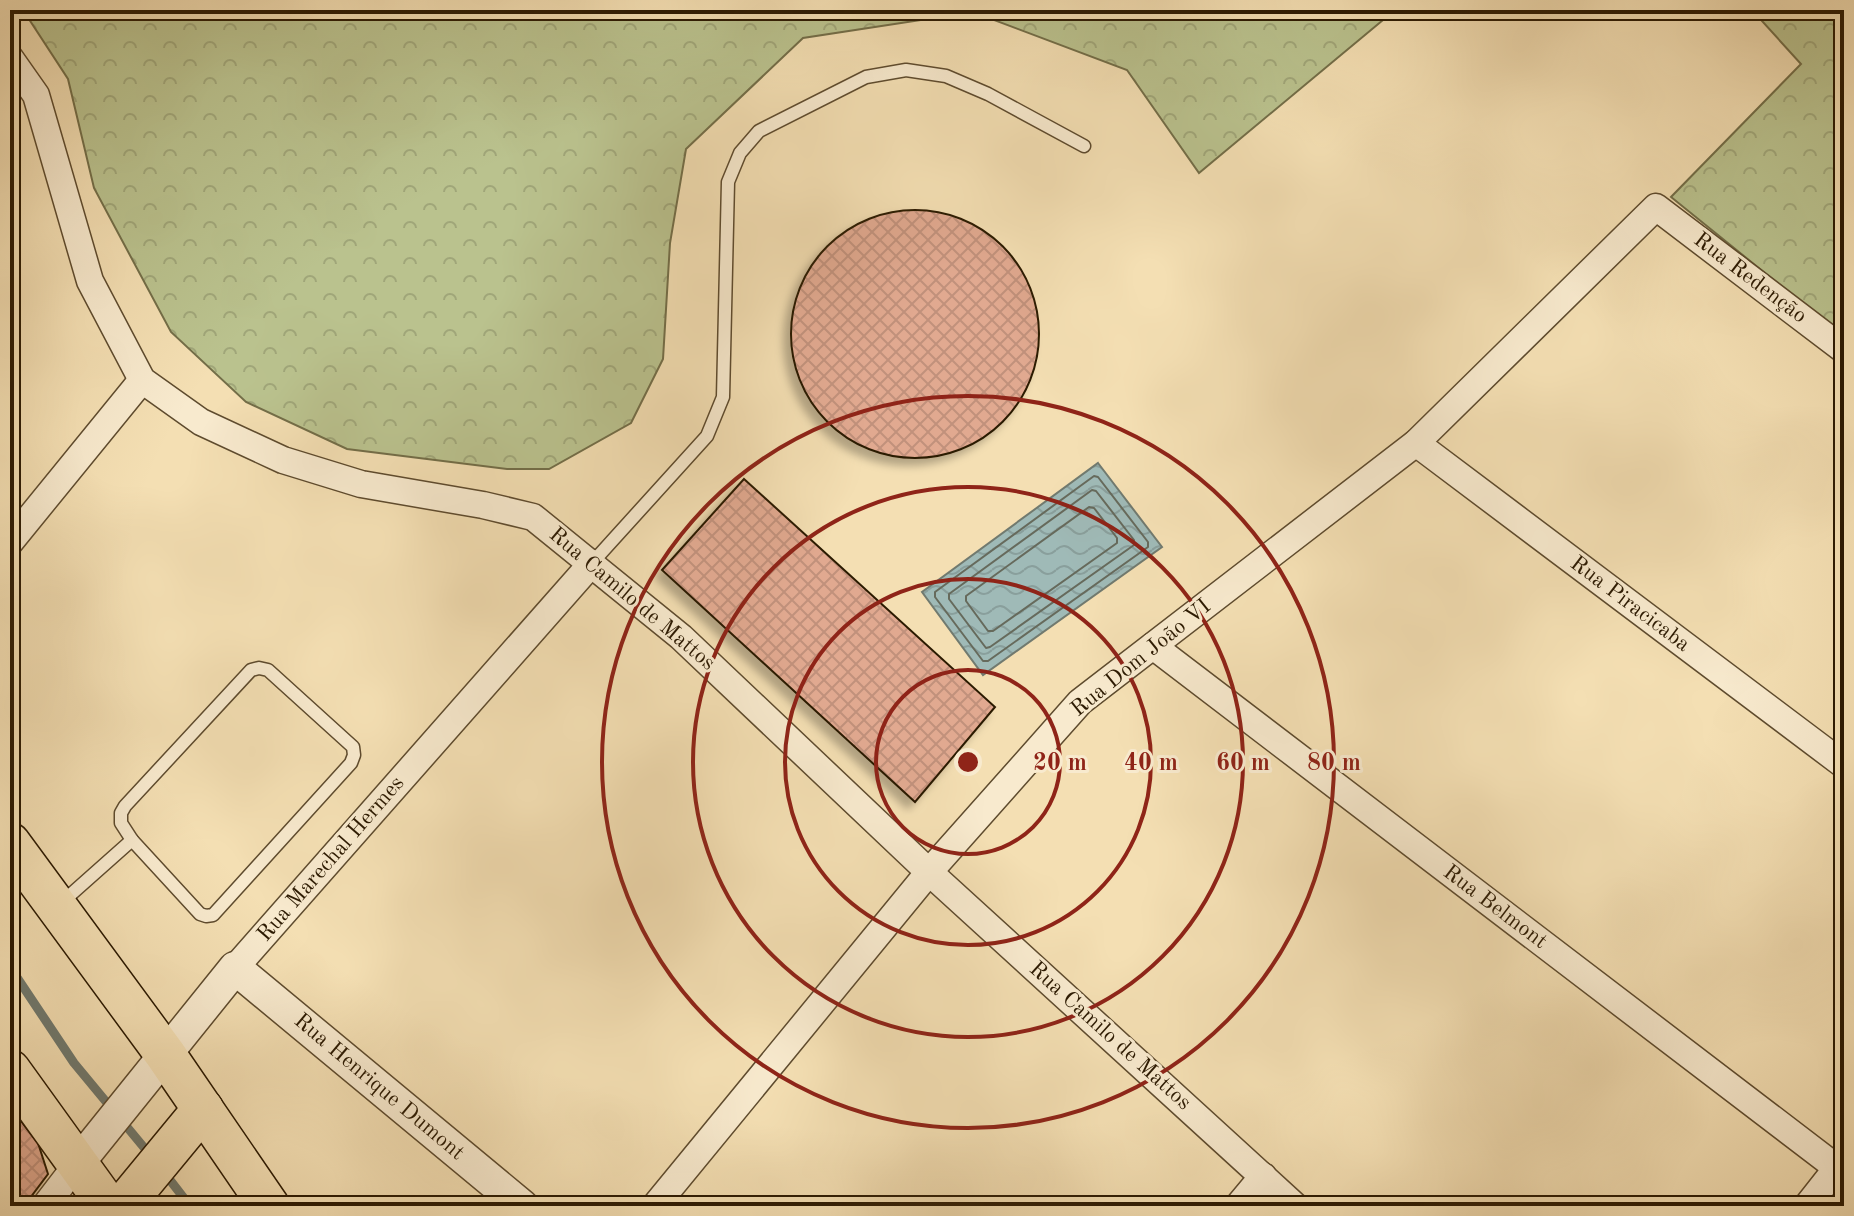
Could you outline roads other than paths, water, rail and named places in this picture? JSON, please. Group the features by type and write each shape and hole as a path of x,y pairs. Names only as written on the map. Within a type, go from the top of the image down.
{"main road":[{"path":"10,843 57,906 154,1067 194,1121 269,1206"},
{"path":"10,1070 90,1148 108,1206"},
{"path":"132,1195 194,1121"}],"street":[{"name":"Rua Camilo de Mattos","path":"10,58 36,95 90,281 142,380 201,422 283,460 361,484 533,517 681,637 929,872 1295,1206"},
{"name":"Rua Redenção","path":"1656,207 1844,350"},
{"name":"Rua Dom João VI","path":"655,1206 929,872 1080,702 1416,443 1656,207"},
{"path":"10,542 142,380"},
{"name":"Rua Piracicaba","path":"1416,443 1844,765"},
{"name":"Rua Marechal Hermes","path":"90,1148 235,968 592,563"},
{"name":"Rua Belmont","path":"1153,646 1840,1164"},
{"name":"Rua Henrique Dumont","path":"235,968 522,1206"},
{"path":"45,1206 90,1148"},
{"path":"1807,1206 1840,1164"},
{"path":"1238,1206 1263,1176"}],"lane":[{"path":"592,563 707,436 717,416 723,397 728,182 740,153 759,131 866,77 906,70 946,76 1084,146"},
{"path":"251,670 268,670 353,747 351,763 213,915 200,914 132,840 121,823 125,806 251,670"},
{"path":"57,906 132,840"}],"water":[{"path":"1098,463 1162,547 983,675 922,592"}],"waterway":[{"path":"10,967 74,1063 151,1156"},
{"path":"163,1171 190,1206"}]}
